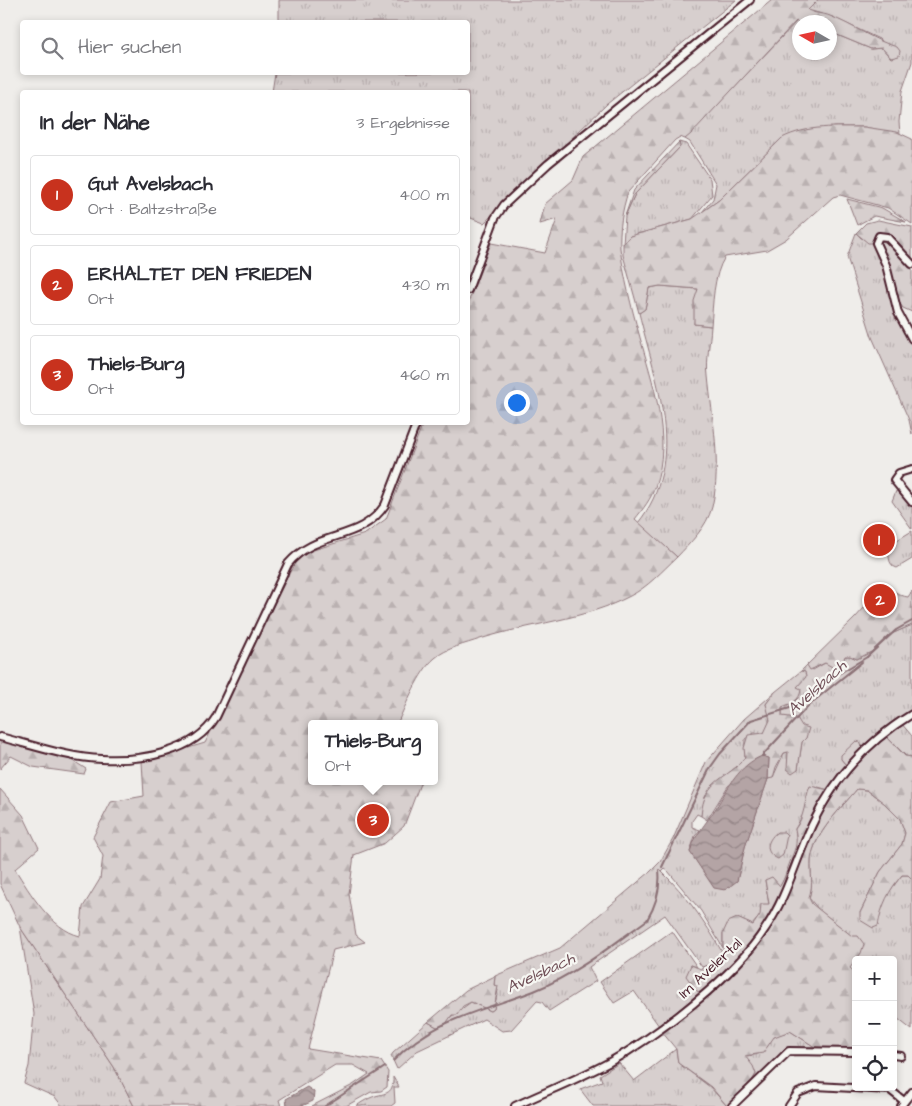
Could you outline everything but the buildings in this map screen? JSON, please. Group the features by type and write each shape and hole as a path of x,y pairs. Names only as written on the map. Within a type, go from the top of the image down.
{"street":[{"path":"470,285 495,218 504,204 548,164 750,0"},
{"path":"912,264 887,237 879,236 876,243 886,265 895,305 912,339"},
{"path":"0,737 102,760 149,756 172,750 194,739 216,717 288,564 297,554 310,545 358,530 378,516 385,505 416,425"},
{"path":"912,469 899,473 894,480 912,502"},
{"name":"Im Avelertal","path":"515,1106 607,1064 644,1042 734,966 755,943 775,914 812,825 841,776 883,734 912,714"},
{"path":"732,1106 789,1051 852,1052"},
{"path":"789,1106 798,1093 816,1086 890,1090 903,1103 912,1092"}],"green space":[{"path":"279,0 736,0 607,104 484,223 470,218 470,90 272,90 275,75 470,75 470,20 279,20"},
{"path":"772,0 818,0 808,10 827,15 792,15 792,25 691,134 685,139 680,137 675,140 628,192 624,206 621,220 620,248 631,302 655,390 659,410 662,449 655,487 635,519 677,557 643,588 613,604 576,616 498,634 450,649 429,664 418,680 399,720 308,720 308,785 419,785 404,826 385,843 354,855 349,894 356,935 365,942 333,950 308,1049 381,1061 388,1072 387,1087 381,1091 371,1092 346,1106 312,1106 353,1085 369,1074 353,1065 335,1065 279,1100 281,1106 134,1106 114,1067 20,927 0,884 0,789 23,815 39,848 15,869 42,909 60,926 80,936 83,907 100,879 103,856 93,837 111,802 144,796 142,762 205,743 294,564 307,552 365,534 386,519 422,425 470,425 470,298 491,243 545,253 557,219 540,224 545,204 573,180 583,157"},
{"path":"818,0 912,0 912,62 902,91 899,122 900,134 864,127 835,127 781,139 719,200 702,212 713,199 716,184 690,142 685,139 792,26 792,60 837,60 837,35 871,49 882,48 888,55 887,46 879,39 837,19 837,15 825,15 808,10"},
{"path":"837,19 880,41 897,47 900,51 899,56 891,58 882,48 871,49 837,35"},
{"path":"864,127 897,132 912,139 912,224 888,208 840,195 833,197 786,239 767,250 725,257 716,281 711,326 694,324 694,301 698,289 660,286 649,288 645,309 639,313 623,255 623,244 630,236 692,219 719,200 782,138 812,129"},
{"path":"679,142 686,144 710,179 712,195 692,219 630,236 623,244 625,216 635,194 680,147"},
{"path":"679,142 680,147 635,194 625,216 634,190"},
{"path":"847,199 882,208 906,222 874,216 857,225"},
{"path":"878,220 912,227 912,262 887,234 877,232 873,243 868,243 856,233 866,223"},
{"path":"856,233 861,238 873,243 884,266 893,308 912,343 912,434 909,420 872,337 847,257"},
{"path":"882,241 887,243 912,268 912,312 903,308 896,298 888,260 881,244"},
{"path":"660,286 698,289 694,324 711,326 708,370 716,458 715,491 710,514 706,521 698,534 677,557 638,523 653,499 662,474 665,448 664,421 659,393 639,313 645,309 649,288"},
{"path":"896,491 912,505 912,529 892,501"},
{"path":"912,531 912,559 897,568 894,567 890,562 889,545"},
{"path":"883,587 908,597 912,591 912,625 889,635 871,652 857,659 845,656 841,666 836,669 825,663 810,670 807,665 855,618"},
{"path":"912,625 912,711 893,722 863,749 856,741 841,759 846,765 829,790 818,787 795,829 797,843 783,881 780,886 765,880 769,905 752,925 737,918 723,933 723,948 701,911 668,871 664,868 661,871 679,889 709,930 722,952 710,964 702,967 665,915 589,967 596,981 549,1011 542,1002 537,1001 511,1030 502,1031 484,1019 417,1051 397,1069 391,1056 428,1022 437,1027 471,1002 491,1011 494,1009 498,990 494,986 495,976 560,948 650,872 660,862 673,839 706,762 744,719 775,692 766,704 769,719 764,733 754,733 745,739 745,757 740,764 712,786 705,797 701,816 697,814 692,821 692,827 700,830 695,836 690,852 714,887 737,881 745,847 768,779 773,777 784,753 788,752 788,763 798,769 802,742 806,738 802,726 782,716 782,707 795,702 797,687 805,672 801,671 807,665 813,670 825,663 830,665 844,659 845,656 857,659 871,652 889,635"},
{"path":"801,671 805,672 806,677 797,687 801,689 799,696 795,701 782,707 782,716 797,718 802,726 809,728 806,738 802,742 798,769 792,773 787,769 788,752 784,753 776,767 773,778 768,779 769,758 728,786 707,820 701,816 703,803 712,786 739,765 745,757 744,748 748,735 764,733 770,720 766,704 775,692"},
{"path":"901,723 912,736 912,757 906,756 885,735"},
{"path":"885,735 905,756 912,757 912,879 908,875 902,875 889,892 883,905 878,926 873,928 860,920 860,913 880,872 902,844 905,833 900,819 884,803 867,790 857,789 822,831 817,841 811,860 812,883 809,898 812,904 852,936 858,936 864,944 859,956 852,956 852,965 850,968 852,970 852,1049 815,1047 790,1031 774,1037 763,1053 745,1056 753,1066 756,1074 751,1082 727,1106 711,1087 678,1063 676,1049 662,1032 706,995 697,991 686,976 691,965 701,969 710,964 723,951 723,933 728,922 737,918 753,925 760,915 761,904 769,904 765,880 772,877 780,886 793,859 796,844 795,829 803,814 810,786 829,790"},
{"path":"0,741 72,760 86,769 84,774 33,767 11,756 0,769"},
{"path":"856,741 860,742 863,749 846,765 841,759 841,755"},
{"path":"857,789 867,790 900,819 905,833 902,844 880,872 860,913 880,913 886,896 902,875 908,875 912,879 912,1030 897,1018 897,956 859,956 861,953 848,933 819,910 809,898 812,883 811,860 813,851 822,831"},
{"path":"777,832 784,832 787,835 783,855 778,859 770,854 768,847 773,835"},
{"path":"20,927 114,1067 134,1106 62,1106 55,1097 24,1083 29,1066 34,1014"},
{"path":"672,931 697,967 691,965 697,991 700,992 659,1026 634,991 614,1003 600,982"},
{"path":"495,976 494,985 498,986 494,1009 491,1011 471,1002 463,1006 457,1015 452,1015 445,1025 437,1027 428,1022 466,990"},
{"path":"790,1031 815,1047 790,1048 751,1082 756,1074 744,1056 761,1052 774,1037"},
{"path":"676,1049 678,1063 710,1087 727,1106 593,1106 580,1089 602,1081 600,1075 619,1063 634,1081"},
{"path":"393,1077 399,1087 394,1087 395,1103 391,1106 356,1106 368,1099 390,1091"}],"water":[{"path":"762,756 769,758 768,779 745,847 737,881 725,890 714,888 690,852 692,846 735,778 747,765"},
{"path":"307,1087 314,1092 313,1101 302,1106 287,1106 286,1099"}],"waterway":[{"name":"Avelsbach","path":"867,657 896,630 912,621"},
{"name":"Avelsbach","path":"662,867 710,768 751,720 790,708 809,696 828,676 840,673 867,657"},
{"name":"Avelsbach","path":"762,756 810,704 862,662"},
{"name":"Avelsbach","path":"393,1061 408,1047 441,1026 549,984 579,968 620,940 647,920 657,896 659,870"},
{"name":"Avelsbach","path":"325,1106 385,1067"}],"place":[{"name":"Gut Avelsbach","path":"879,540"},
{"name":"ERHALTET DEN FRIEDEN","path":"880,600"},
{"name":"Thiels-Burg","path":"373,820"}]}
